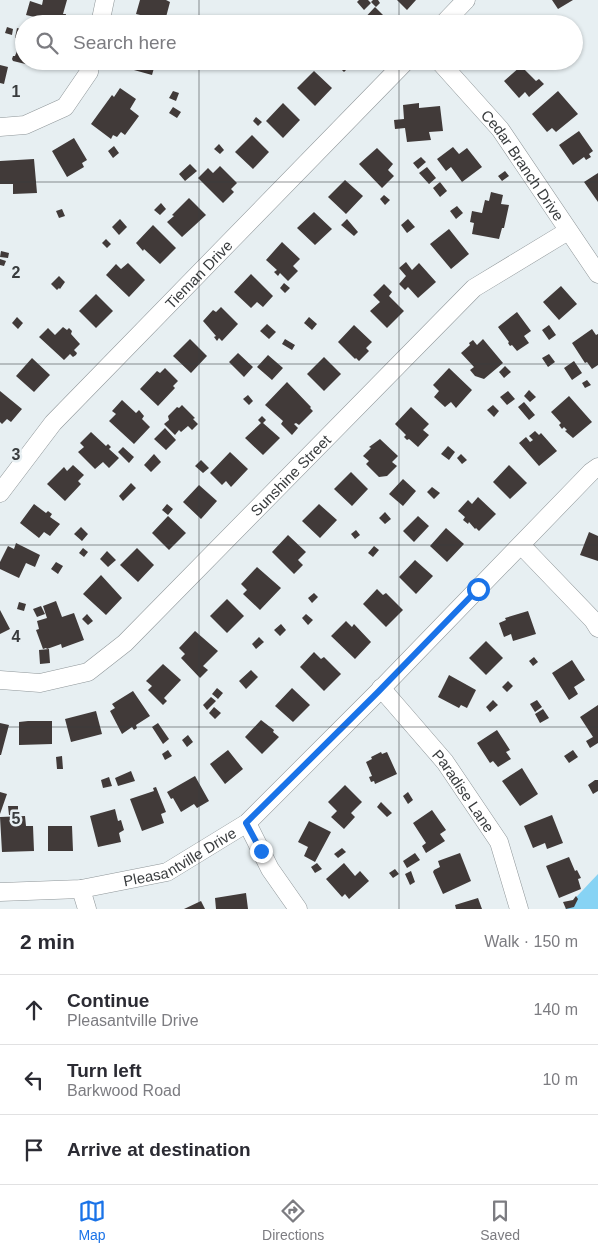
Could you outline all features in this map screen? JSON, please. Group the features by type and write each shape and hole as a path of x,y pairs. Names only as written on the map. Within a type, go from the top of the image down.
{"street":[{"path":"102,15 105,0"},
{"path":"452,15 466,0"},
{"path":"0,127 26,125 66,108 88,70"},
{"name":"Tieman Drive","path":"0,493 54,423 397,70"},
{"name":"Cedar Branch Drive","path":"447,70 500,129 598,274"},
{"name":"Sunshine Street","path":"0,680 40,683 88,672 125,643 474,288 568,231"},
{"name":"Pleasantville Drive","path":"0,892 81,889 167,872 246,823 598,467"},
{"path":"520,544 593,620 598,628"},
{"name":"Paradise Lane","path":"381,688 445,762 499,842 518,909"},
{"path":"246,823 270,869 298,909"},
{"path":"81,889 87,909"}],"shaded area":[{"path":"598,874 598,909 565,909"}],"building":[{"path":"43,0 67,0 63,14 66,15 26,15 30,1 42,5"},
{"path":"140,0 166,0 170,2 167,15 136,14"},
{"path":"359,0 368,0 371,3 364,10 357,2"},
{"path":"378,0 380,3 376,7 371,2"},
{"path":"397,0 416,0 407,10"},
{"path":"552,0 573,0 558,9"},
{"path":"375,7 383,15 367,15"},
{"path":"7,27 13,29 12,35 5,33"},
{"path":"0,65 8,67 4,84 0,83"},
{"path":"134,70 153,70 152,75"},
{"path":"516,70 525,70 536,81 539,79 544,84 529,97 525,92 519,98 504,81"},
{"path":"314,71 332,88 315,106 297,88"},
{"path":"120,88 136,99 130,109 139,116 125,135 121,132 117,137 113,135 111,139 91,124 112,95 114,97"},
{"path":"173,91 179,93 176,101 169,98"},
{"path":"558,91 578,114 556,132 552,128 547,132 532,114"},
{"path":"283,103 300,120 283,138 266,121"},
{"path":"419,103 419,108 440,106 443,131 429,132 431,140 407,142 405,128 395,129 394,120 404,119 403,105"},
{"path":"173,107 181,112 177,118 169,113"},
{"path":"256,117 262,122 258,126 253,121"},
{"path":"579,131 593,151 589,154 591,157 586,160 584,157 573,165 559,145"},
{"path":"252,135 269,152 253,169 235,152"},
{"path":"74,138 87,160 82,163 84,167 67,177 52,151"},
{"path":"219,144 224,150 220,154 214,149"},
{"path":"114,146 119,153 113,158 108,151"},
{"path":"453,147 459,154 467,148 482,167 462,182 451,167 446,171 437,159"},
{"path":"377,148 393,164 388,170 394,176 382,188 359,164"},
{"path":"421,157 426,162 418,169 413,163"},
{"path":"34,159 37,193 13,194 13,184 0,184 0,161"},
{"path":"190,164 197,171 185,181 179,174"},
{"path":"220,166 237,183 231,189 234,192 223,203 198,178 208,168 213,173"},
{"path":"427,167 436,178 429,184 419,173"},
{"path":"505,171 509,176 502,181 498,176"},
{"path":"598,173 598,202 584,182"},
{"path":"345,180 363,196 346,214 328,197"},
{"path":"440,182 447,191 440,197 433,188"},
{"path":"491,192 503,195 501,204 509,205 504,228 502,228 499,239 472,234 474,223 470,222 472,211 482,213 485,200 489,201"},
{"path":"384,195 390,200 385,205 380,199"},
{"path":"189,198 206,215 182,237 167,222"},
{"path":"161,203 166,209 160,215 154,210"},
{"path":"457,206 463,213 456,219 450,211"},
{"path":"62,209 65,216 59,218 56,211"},
{"path":"314,212 332,229 315,245 297,228"},
{"path":"120,219 127,227 119,235 112,227"},
{"path":"347,219 358,232 354,236 341,225"},
{"path":"408,219 415,227 407,233 401,225"},
{"path":"153,225 176,248 160,264 136,243"},
{"path":"449,229 469,254 451,269 430,244"},
{"path":"106,239 111,244 107,248 102,243"},
{"path":"282,242 300,259 293,266 298,271 288,281 280,273 278,276 274,272 277,270 266,260"},
{"path":"1,251 9,253 8,258 0,257"},
{"path":"0,259 6,261 4,266 0,265"},
{"path":"406,262 412,270 419,263 436,282 418,298 408,287 405,290 399,284 406,276 399,268"},
{"path":"128,263 145,280 129,297 106,275 116,264 121,269"},
{"path":"251,274 273,296 263,307 257,302 251,308 234,292"},
{"path":"59,276 65,282 57,290 51,284"},
{"path":"284,283 290,288 285,293 280,288"},
{"path":"384,284 392,292 389,296 404,311 387,328 370,311 380,302 373,295"},
{"path":"561,286 577,304 559,320 543,302"},
{"path":"96,294 113,311 96,328 79,311"},
{"path":"221,307 238,324 222,341 219,338 217,341 214,337 216,336 203,321 213,310 216,312"},
{"path":"517,312 531,331 524,336 529,343 517,351 512,345 510,346 498,327"},
{"path":"17,317 23,323 18,329 12,323"},
{"path":"309,317 317,324 312,330 304,323"},
{"path":"267,324 276,332 269,339 260,331"},
{"path":"354,325 372,342 366,348 369,351 359,361 338,342"},
{"path":"549,325 556,335 549,340 542,330"},
{"path":"63,327 67,330 69,328 72,331 71,334 80,344 74,350 77,353 76,355 73,357 70,354 64,360 39,337 48,328 55,335"},
{"path":"592,329 596,335 598,334 598,365 592,369 587,362 585,363 572,343"},
{"path":"190,339 207,356 191,373 173,356"},
{"path":"285,339 295,345 292,350 282,344"},
{"path":"483,339 503,363 484,379 475,376 470,370 474,367 461,353 473,340 477,345"},
{"path":"238,353 253,367 244,377 229,362"},
{"path":"549,354 555,362 548,367 542,358"},
{"path":"268,355 283,368 272,380 257,367"},
{"path":"324,357 341,374 324,391 307,374"},
{"path":"32,358 50,375 34,392 16,376"},
{"path":"574,361 582,373 572,380 564,368"},
{"path":"505,366 511,372 504,378 499,372"},
{"path":"165,368 178,381 173,386 175,388 158,406 140,389 157,371 160,373"},
{"path":"449,368 472,390 456,408 451,402 445,407 434,397 439,391 433,385"},
{"path":"587,380 591,385 585,388 582,383"},
{"path":"287,382 313,411 299,425 294,424 298,428 292,435 281,424 283,421 265,405"},
{"path":"529,390 536,397 530,402 524,396"},
{"path":"0,391 22,409 11,422 7,419 2,424 0,422"},
{"path":"508,391 515,399 507,405 500,397"},
{"path":"248,395 253,401 249,405 243,399"},
{"path":"569,396 592,422 573,438 565,431 567,430 564,427 562,429 559,425 561,423 551,412"},
{"path":"122,400 136,413 139,410 144,416 142,419 150,427 134,444 109,421 116,414 112,411"},
{"path":"524,402 535,415 529,420 518,407"},
{"path":"182,405 195,418 193,419 198,424 192,430 188,426 181,432 179,430 175,435 164,424 169,420 168,416 177,407 179,408"},
{"path":"493,405 499,411 494,417 487,410"},
{"path":"411,407 429,424 423,430 429,435 418,447 404,437 406,435 395,424"},
{"path":"262,416 266,420 263,423 280,438 263,455 245,438 261,423 258,420"},
{"path":"165,428 176,440 166,450 154,439"},
{"path":"535,431 539,435 541,433 557,451 539,466 519,443 526,437 530,442 533,440 529,436"},
{"path":"91,432 106,446 108,444 111,447 109,449 119,458 109,468 103,462 95,469 78,452 84,447 80,443"},
{"path":"380,439 398,456 392,462 397,466 387,476 379,477 366,464 369,461 363,456 371,448 369,447"},
{"path":"448,446 455,452 449,460 441,454"},
{"path":"123,447 134,457 129,463 118,452"},
{"path":"230,452 248,469 231,487 226,481 222,485 210,473"},
{"path":"154,454 161,462 151,472 144,465"},
{"path":"461,454 467,460 462,464 457,458"},
{"path":"201,460 209,468 203,473 195,466"},
{"path":"73,465 84,475 78,481 81,484 65,501 47,484 64,467 67,471"},
{"path":"509,465 527,483 510,499 493,482"},
{"path":"351,472 368,489 352,506 334,489"},
{"path":"403,479 416,491 403,506 389,494"},
{"path":"131,483 136,488 123,501 119,496"},
{"path":"199,485 217,501 201,519 183,502"},
{"path":"432,487 440,493 434,499 427,492"},
{"path":"478,497 496,514 479,531 469,522 468,524 463,520 465,517 458,511 468,500 472,504"},
{"path":"34,504 46,513 48,511 52,514 50,517 60,524 50,536 44,532 39,538 20,523"},
{"path":"167,504 173,509 168,515 162,510"},
{"path":"319,504 337,520 320,538 302,521"},
{"path":"385,512 391,519 385,524 379,518"},
{"path":"168,516 186,533 169,550 152,533"},
{"path":"418,516 429,526 414,542 403,531"},
{"path":"81,527 88,534 82,541 74,534"},
{"path":"446,528 464,544 447,562 430,546"},
{"path":"356,530 360,535 355,539 351,534"},
{"path":"589,532 598,536 598,561 580,555"},
{"path":"288,535 306,552 298,560 303,565 294,574 272,552"},
{"path":"16,543 40,555 35,567 26,563 19,578 0,569 0,562 8,546 14,549"},
{"path":"374,546 379,550 373,557 368,553"},
{"path":"83,548 88,552 84,557 79,553"},
{"path":"137,548 154,565 138,582 120,565"},
{"path":"107,551 116,560 108,567 100,559"},
{"path":"415,560 433,576 416,594 399,577"},
{"path":"56,562 63,566 58,574 51,569"},
{"path":"257,567 281,588 260,610 243,594 247,590 241,584"},
{"path":"101,575 122,598 106,615 83,594"},
{"path":"377,589 383,595 386,593 403,610 386,627 363,604"},
{"path":"314,593 318,597 312,603 308,598"},
{"path":"227,599 244,616 227,633 210,616"},
{"path":"56,601 62,617 74,613 84,640 62,648 61,644 43,649 36,630 39,629 37,621 47,618 43,606"},
{"path":"19,602 26,604 24,611 17,609"},
{"path":"41,606 45,614 37,617 33,609"},
{"path":"0,610 10,629 0,634"},
{"path":"528,611 536,634 513,641 511,634 504,637 499,623 506,620 505,618"},
{"path":"87,614 93,621 88,625 82,619"},
{"path":"306,614 313,620 308,625 302,618"},
{"path":"346,621 352,627 354,624 371,642 355,659 331,636"},
{"path":"281,624 286,630 280,636 274,630"},
{"path":"195,631 218,651 203,666 208,670 200,678 181,658 185,654 179,648"},
{"path":"259,637 264,642 256,649 252,644"},
{"path":"486,641 503,658 486,675 469,658"},
{"path":"49,649 50,663 40,664 39,650"},
{"path":"314,652 321,659 324,657 341,674 324,691 300,667"},
{"path":"534,657 538,662 533,666 529,661"},
{"path":"572,660 585,680 574,687 578,694 569,700 552,673"},
{"path":"163,664 181,680 164,698 167,701 163,705 148,690 152,686 146,681"},
{"path":"251,670 258,677 246,689 239,681"},
{"path":"449,675 476,690 467,708 461,705 459,708 438,697"},
{"path":"508,681 513,686 507,692 502,687"},
{"path":"217,688 223,693 218,699 212,694"},
{"path":"292,688 310,705 293,722 275,706"},
{"path":"133,691 150,716 136,725 137,728 134,730 132,727 122,734 110,711 115,708 112,704"},
{"path":"211,697 216,701 207,710 203,705"},
{"path":"493,700 498,705 490,712 486,707"},
{"path":"537,700 542,707 535,712 530,704"},
{"path":"598,705 598,743 590,748 586,741 593,737 580,717"},
{"path":"214,707 221,713 215,719 209,713"},
{"path":"543,709 549,718 540,723 535,714"},
{"path":"96,711 102,734 71,742 65,719"},
{"path":"261,720 274,730 273,732 279,737 262,754 245,737"},
{"path":"52,721 52,744 19,745 19,722"},
{"path":"0,723 9,725 1,755 0,755"},
{"path":"158,723 169,739 163,744 152,727"},
{"path":"497,730 510,750 506,752 511,759 498,767 493,761 490,763 477,743"},
{"path":"188,735 193,742 187,747 182,740"},
{"path":"168,750 172,756 165,760 162,754"},
{"path":"228,750 243,769 225,784 210,764"},
{"path":"573,750 578,757 569,763 564,756"},
{"path":"381,752 382,754 387,752 397,774 375,784 374,781 371,782 369,777 372,776 366,762"},
{"path":"62,756 63,769 57,769 56,757"},
{"path":"522,768 538,794 520,806 502,781"},
{"path":"131,771 135,781 118,786 115,778"},
{"path":"195,776 209,801 197,808 194,804 181,812 167,792"},
{"path":"109,777 112,786 103,788 101,780"},
{"path":"598,780 598,791 593,794 588,785"},
{"path":"345,785 362,802 351,813 355,817 344,829 331,817 337,811 328,802"},
{"path":"156,787 166,812 161,814 164,823 142,831 130,799 154,791 153,788"},
{"path":"0,792 7,794 0,814"},
{"path":"408,792 413,800 408,804 403,796"},
{"path":"381,802 392,813 387,817 377,807"},
{"path":"8,806 18,806 18,815 9,815"},
{"path":"115,809 118,821 121,820 124,830 119,833 121,842 98,847 90,816"},
{"path":"432,810 446,830 440,834 445,841 426,853 422,846 426,843 413,823"},
{"path":"552,815 563,843 547,849 545,843 533,848 524,826"},
{"path":"25,816 26,826 33,826 34,851 2,852 0,817"},
{"path":"309,821 331,832 315,862 304,856 308,847 298,842"},
{"path":"48,826 72,826 73,851 48,851"},
{"path":"342,848 346,852 338,858 334,854"},
{"path":"415,853 420,860 407,868 403,861"},
{"path":"460,853 471,881 443,894 433,872 440,867 438,861"},
{"path":"569,857 575,871 577,870 581,878 578,879 581,889 559,898 546,866"},
{"path":"317,863 322,869 315,873 311,867"},
{"path":"344,863 355,876 360,871 369,881 349,899 345,894 342,897 326,879"},
{"path":"395,869 399,874 393,878 389,873"},
{"path":"411,871 415,882 410,885 405,874"},
{"path":"246,893 248,909 216,909 215,898"},
{"path":"576,896 578,899 574,907 566,909 563,902 573,900"},
{"path":"478,898 482,909 456,909 455,905"},
{"path":"201,901 205,909 184,909"}],"route":[{"path":"261,851 246,823 378,692 478,589"}]}
